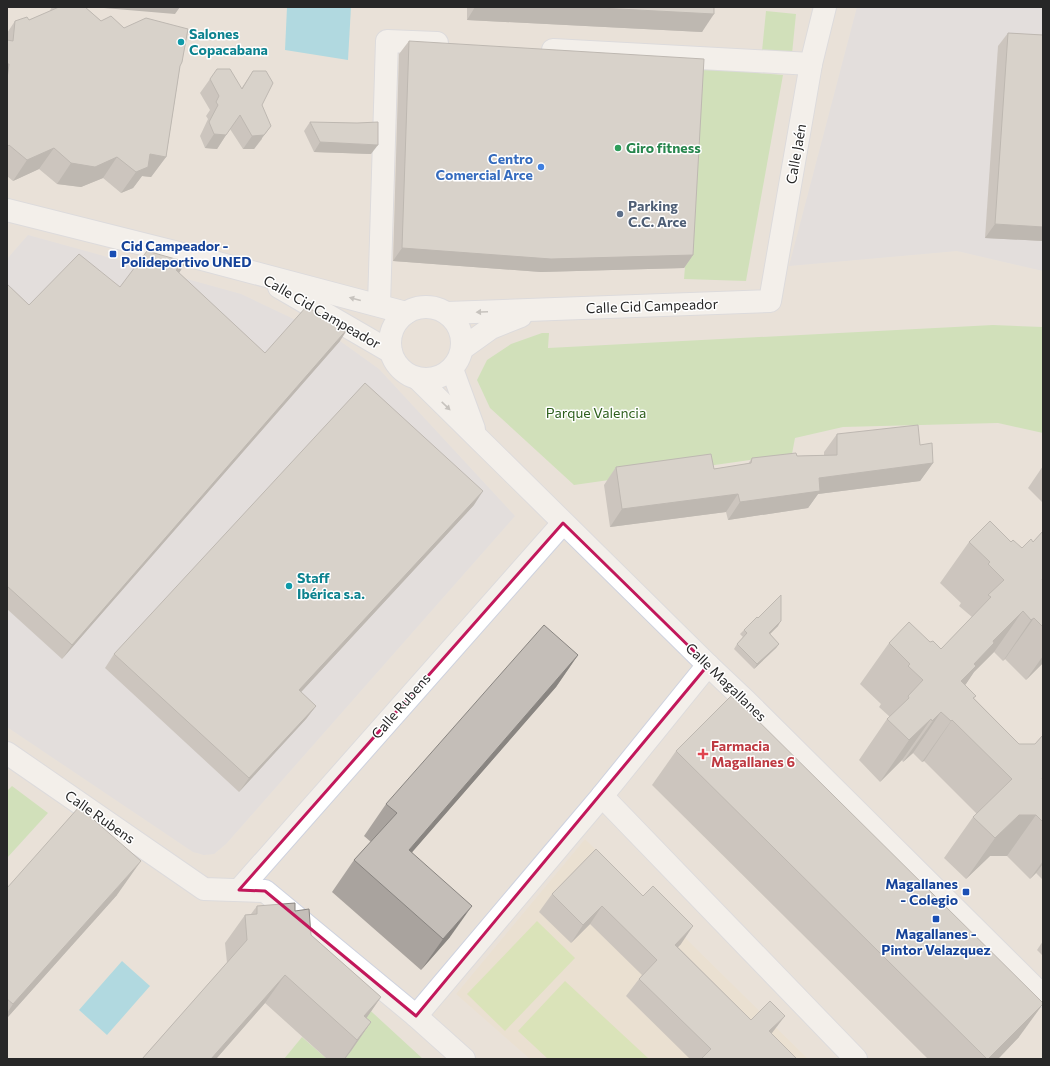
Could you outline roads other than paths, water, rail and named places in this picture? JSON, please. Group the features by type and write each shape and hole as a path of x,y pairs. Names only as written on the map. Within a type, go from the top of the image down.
{"street":[{"name":"Calle Jaén","path":"770,301 811,64 818,9"},
{"path":"380,305 387,41 458,45"},
{"path":"536,49 811,64"},
{"name":"Calle Cid Campeador","path":"7,210 254,272 406,313"},
{"name":"Calle Cid Campeador","path":"254,272 391,352"},
{"name":"Calle Cid Campeador","path":"447,313 770,301"},
{"path":"419,307 434,307 447,313 460,328 463,348 459,360 452,369 436,379 418,379 406,374 396,364 391,352 390,337 396,323 406,313 419,307"},
{"path":"463,348 491,328 535,310"},
{"name":"Calle Magallanes","path":"452,369 477,436"},
{"name":"Calle Magallanes","path":"418,379 746,701 1043,996"},
{"name":"Calle Rubens","path":"239,890 563,523"},
{"path":"416,1016 602,796 708,665"},
{"name":"Calle Rubens","path":"7,753 204,889 265,891 416,1016 464,1059"},
{"path":"602,796 856,1059"}],"water":[{"path":"287,7 351,7 348,60 285,50"},
{"path":"122,961 150,986 107,1035 79,1010"}],"place":[{"name":"Salones Copacabana","path":"181,42"},
{"name":"Giro fitness","path":"618,148"},
{"name":"Centro Comercial Arce","path":"541,167"},
{"name":"Parking C.C. Arce","path":"620,214"},
{"name":"Cid Campeador - Polideportivo UNED","path":"113,254"},
{"name":"Staff Ibérica s.a.","path":"289,586"},
{"name":"Farmacia Magallanes 6","path":"703,754"},
{"name":"Magallanes - Colegio","path":"966,892"},
{"name":"Magallanes - Pintor Velazquez","path":"936,919"}],"park label":[{"name":"Parque Valencia","path":"596,413"}]}
